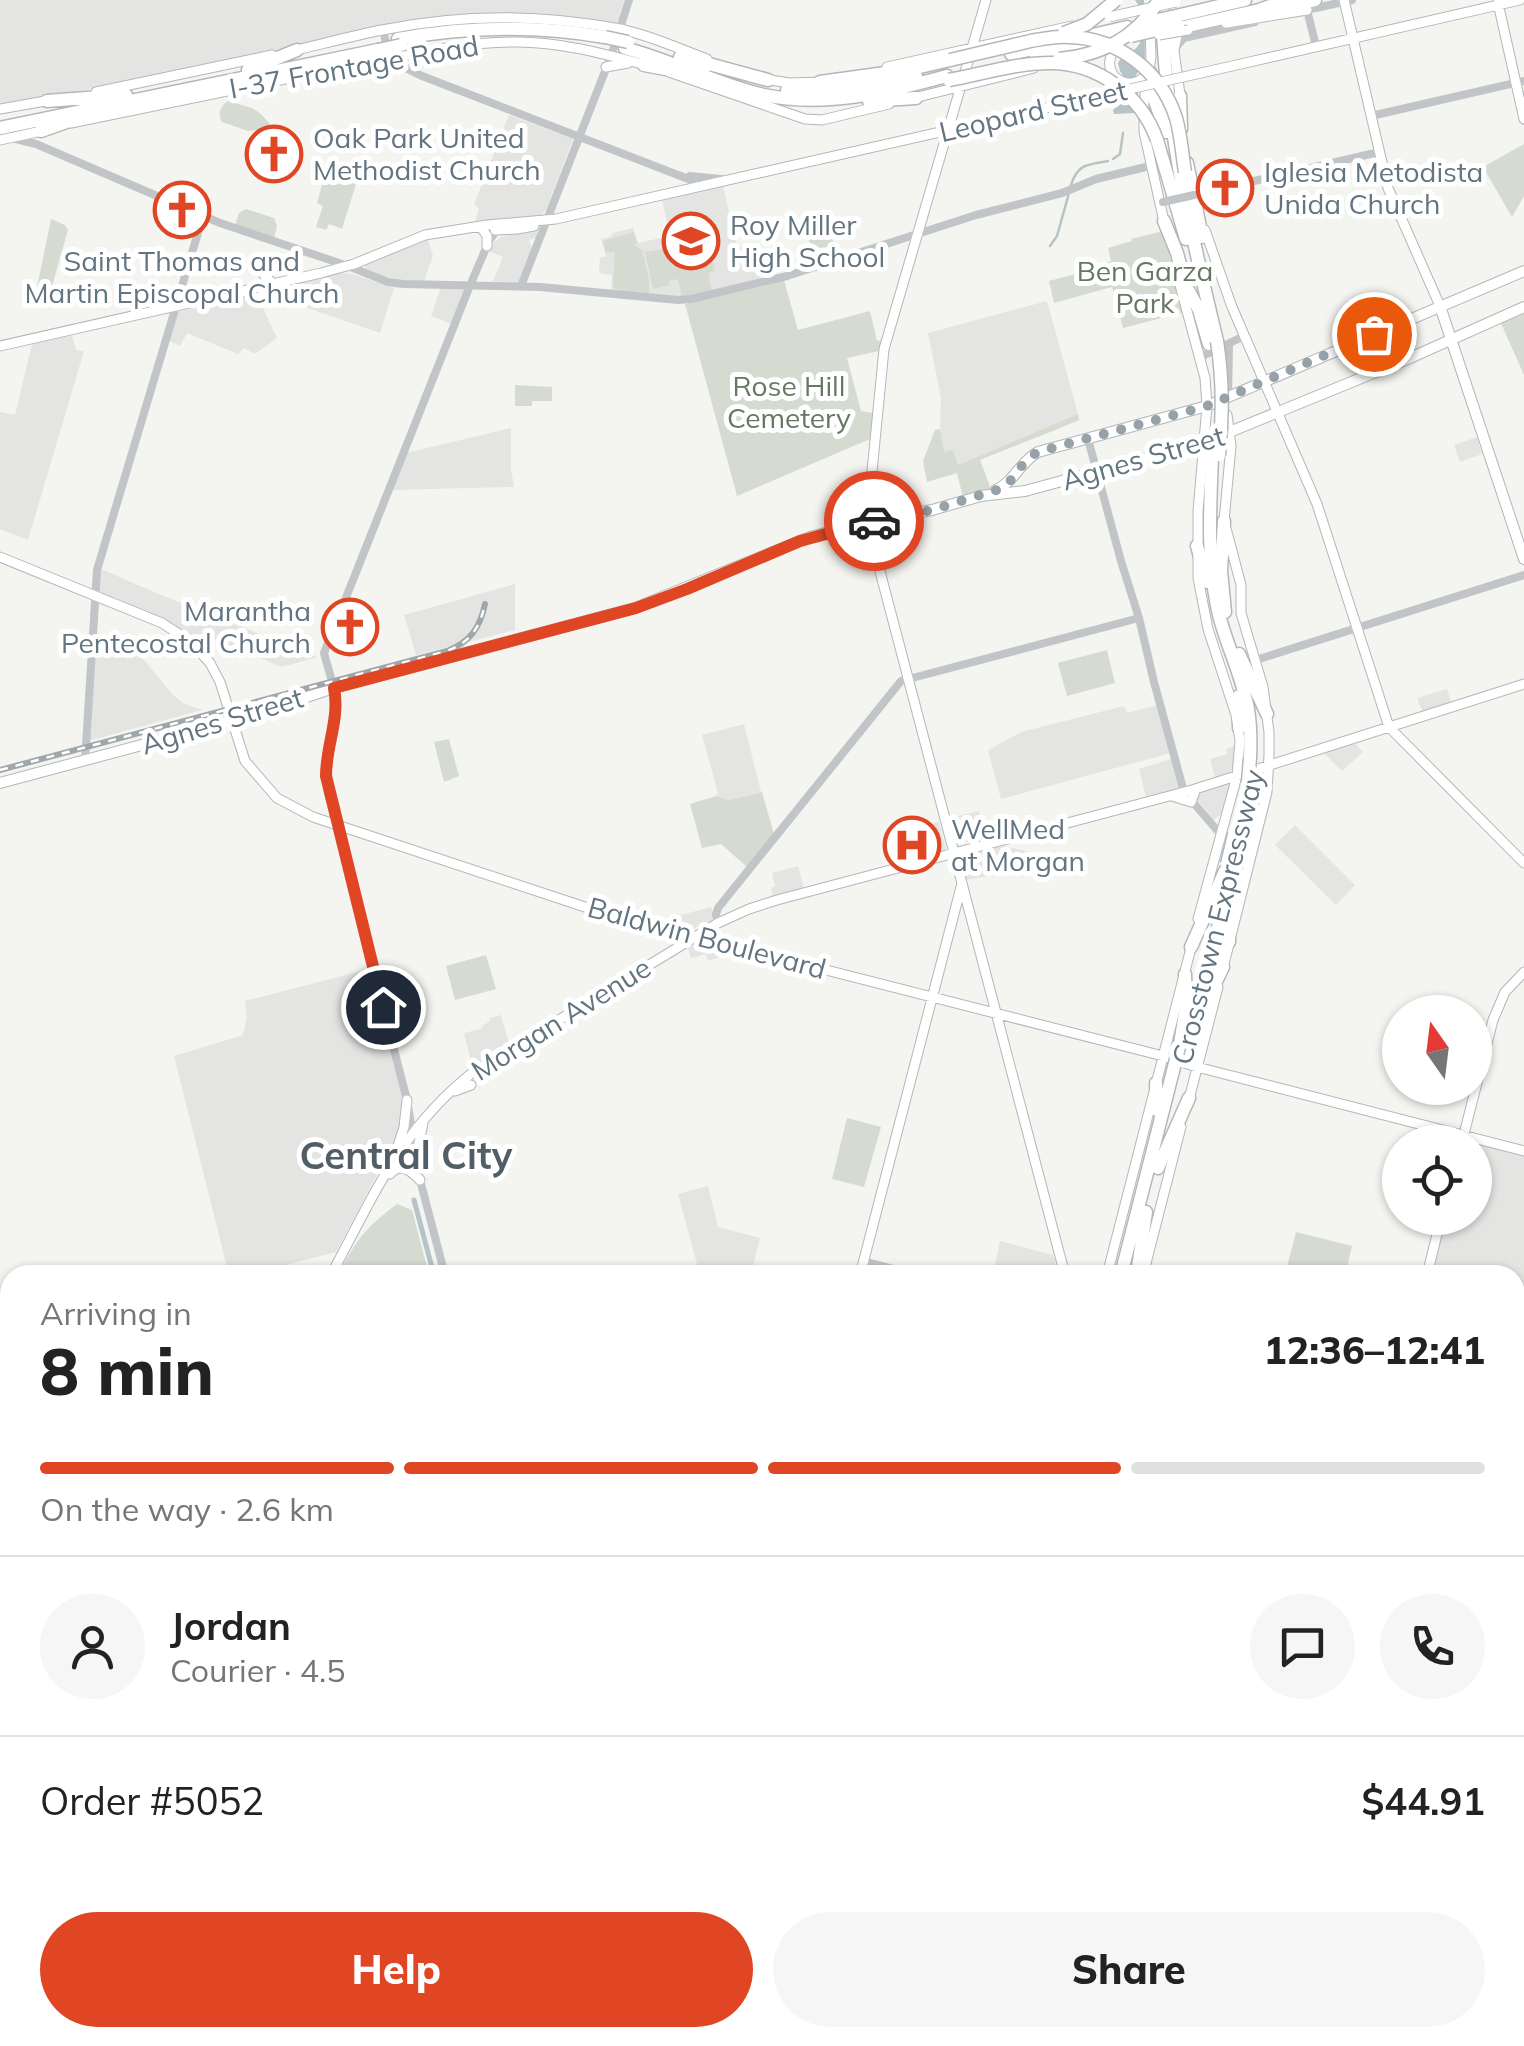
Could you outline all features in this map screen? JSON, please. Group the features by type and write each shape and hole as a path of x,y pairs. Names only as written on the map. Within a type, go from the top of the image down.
{"highway":[{"path":"820,82 907,70 951,77 1033,37 1061,34 1087,24 1113,0"},
{"path":"680,57 749,82 791,90 838,90 1078,57 1108,48 1151,14 1169,7 1221,0"},
{"path":"631,51 700,76 777,97 880,102 1010,58 1117,29 1169,7 1245,0"},
{"path":"1010,58 1094,44 1169,7 1286,0"},
{"path":"1174,51 1176,33 1184,27 1286,0"},
{"path":"1221,24 1311,5"},
{"path":"1162,136 1159,25 1169,7"},
{"name":"Crosstown Expressway","path":"1159,25 1178,172 1222,378 1222,422 1210,447 1222,612 1259,760 1247,779 1232,836 1234,867 1192,1030 1182,1047"},
{"path":"399,55 466,29 507,27 567,31 606,45"},
{"path":"1033,37 1117,29"},
{"path":"4,125 264,67 378,46 399,55 462,36 513,33 631,51 738,87"},
{"path":"1033,37 1085,38 1115,48 1155,79 1176,120 1207,262"},
{"path":"47,101 123,99 378,46"},
{"path":"246,71 297,50"},
{"path":"631,51 680,57 768,80"},
{"path":"1024,65 1065,64 1090,70 1118,86 1162,136"},
{"path":"1150,66 1151,90 1213,347"},
{"path":"219,82 352,67"},
{"path":"1180,96 1184,150 1207,262 1213,347"},
{"path":"41,131 123,99"},
{"path":"1164,221 1213,347"},
{"path":"1222,612 1224,521"},
{"path":"1197,546 1201,566 1222,612"},
{"path":"1236,656 1239,728"},
{"path":"1236,656 1267,714"},
{"path":"1229,942 1234,867"},
{"path":"1191,947 1234,867"},
{"name":"Crosstown Expressway","path":"1127,1265 1198,983 1234,867"},
{"path":"1192,1030 1223,967"},
{"path":"1182,1047 1185,974"},
{"path":"1154,1165 1156,1083"},
{"path":"1154,1165 1189,1098"},
{"path":"1115,1265 1141,1217"},
{"path":"1140,1265 1141,1217"}],"main road":[{"path":"986,0 972,48 951,77 956,102 884,349 867,522 1062,1265"},
{"path":"1113,0 1124,10 1169,7 1221,24"},
{"name":"Leopard Street","path":"0,346 348,266 455,224 501,229 538,225 694,181 726,181 1520,0"},
{"path":"1346,1 1390,195 1440,306 1524,560"},
{"path":"1498,2 1520,82 1524,119"},
{"path":"951,77 980,83 1169,7"},
{"path":"1169,7 1195,195 1206,236 1244,336 1317,504 1389,727 1524,863"},
{"path":"1117,29 1110,68 1113,76 1121,82 1137,82 1150,66 1169,7"},
{"name":"I-37 Frontage Road","path":"0,140 4,125 47,101 384,29 459,20 524,18 620,29 631,51"},
{"path":"606,67 631,51 802,84 1033,37"},
{"path":"980,83 973,76 980,50 988,44"},
{"path":"631,51 678,74 799,118 822,120 911,93"},
{"name":"I-37 Frontage Road","path":"4,125 41,131 399,55"},
{"path":"1150,66 1143,122 1150,166 1164,221 1213,347"},
{"path":"915,138 928,136 938,140 941,155"},
{"path":"481,227 488,236 487,246"},
{"path":"981,496 1006,485 1027,459 1038,452 1207,406 1524,271"},
{"path":"264,274 273,284"},
{"name":"Agnes Street","path":"0,783 636,608 800,541 867,522 981,496 1025,491 1210,447 1524,307"},
{"name":"Crosstown Expressway","path":"1213,347 1205,378 1210,447 1200,478 1196,562 1201,598 1239,728 1247,779"},
{"path":"1228,397 1230,440 1224,521 1242,590 1241,613 1267,714 1259,760 1267,792 1234,867"},
{"name":"Baldwin Boulevard","path":"0,558 162,623 191,642 220,682 245,761 276,798 292,808 603,913 1163,1056 1412,1125"},
{"path":"1259,760 1389,727 1524,684"},
{"name":"Morgan Avenue","path":"396,1154 427,1114 472,1073 694,937 749,909 1184,792 1247,779"},
{"path":"1169,796 1191,802 1196,789"},
{"path":"1111,1265 1191,947 1232,836"},
{"path":"863,1265 962,884"},
{"path":"1143,1265 1229,942"},
{"path":"1467,1125 1498,1008 1524,972"},
{"path":"448,1094 471,1084"},
{"path":"407,1100 417,1114 427,1114 416,1159"},
{"path":"337,1265 396,1154 407,1100"},
{"name":"Baldwin Boulevard","path":"1492,1145 1524,1151"},
{"path":"376,1192 397,1168 406,1168 420,1180"},
{"path":"1429,1265 1437,1235"}],"street":[{"path":"521,286 606,67 606,45 620,29 629,0"},
{"path":"1174,51 1184,38 1311,5 1346,1"},
{"path":"1311,5 1316,46"},
{"path":"384,29 388,50 422,76 694,181"},
{"path":"1371,116 1520,82"},
{"path":"4,125 36,144 203,216 388,282 521,286 685,300 786,276 976,215 1150,166"},
{"path":"1161,202 1379,152"},
{"path":"85,761 98,570 203,216"},
{"path":"442,1265 420,1180 407,1100 326,776 336,702 324,649 470,284 487,246 501,229"},
{"path":"312,254 321,273"},
{"path":"1228,397 1213,347 1244,336"},
{"path":"1088,438 1184,792 1232,836 1234,867"},
{"path":"1256,660 1524,575"},
{"path":"718,923 718,908 901,681 1139,618"},
{"path":"864,1261 879,1265"}],"shaded area":[{"path":"0,0 624,0 616,25 571,19 387,25 158,77 0,105"},
{"path":"1135,0 1144,0 1145,57 1134,80 1138,92 1134,113 1114,114 1126,80 1118,63 1140,43 1139,6"},
{"path":"509,115 573,139 541,215 475,222 479,208 474,205"},
{"name":"Roy Miller High School","path":"723,186 737,247 760,244 768,277 684,297 611,290 612,275 599,273 600,257 606,257 601,239 633,228 638,243 670,236 662,200"},
{"path":"538,227 536,238 529,240 533,246 518,283 493,281 503,257 488,251 492,244 501,237"},
{"path":"428,239 433,256 424,281 394,280 364,265"},
{"path":"339,273 394,288 380,333 267,294 268,291"},
{"path":"441,287 466,288 451,324 431,316"},
{"path":"250,296 259,300 277,338 255,354 244,348 238,354 187,333 180,346 168,340 177,312"},
{"path":"1047,301 1078,414 958,465 944,453 941,398 928,333"},
{"path":"72,335 76,350 84,351 28,540 0,529 0,412 15,415 32,344"},
{"path":"511,428 514,487 391,490 406,453"},
{"path":"1477,437 1482,454 1460,462 1454,445"},
{"path":"101,569 318,657 282,667 204,635 189,635 98,594"},
{"path":"515,584 515,630 416,655 404,615"},
{"path":"95,636 133,651 173,695 202,710 88,741"},
{"path":"1447,689 1452,704 1422,711 1417,698"},
{"path":"1158,705 1171,753 1001,799 988,750 1021,732 1124,706 1127,713"},
{"path":"744,724 761,792 729,800 716,796 702,735"},
{"path":"1353,741 1363,752 1342,771 1323,752"},
{"path":"1236,745 1234,770 1215,778 1210,759 1227,754 1226,749"},
{"path":"1171,759 1179,788 1146,797 1139,769"},
{"path":"1227,782 1231,787 1222,813 1214,820 1195,798"},
{"path":"979,811 983,828 979,829 980,838 956,845 950,818"},
{"path":"939,822 946,850 896,864 889,836"},
{"path":"1295,825 1355,885 1336,905 1275,845"},
{"path":"1000,845 1034,853 1030,868 997,860 995,875 966,880 960,855"},
{"path":"798,866 804,889 773,897 772,873"},
{"path":"711,907 715,920 700,924 691,932 685,930 681,915"},
{"path":"695,942 721,948 723,956 708,961 706,954 691,958 687,946"},
{"path":"369,969 403,1097 404,1118 336,1252 285,1265 226,1265 174,1056 243,1035 245,1001"},
{"path":"501,1015 509,1044 472,1065 464,1033 481,1029 489,1018"},
{"path":"1492,1148 1524,1156 1524,1265 1434,1265 1442,1235 1492,1235"},
{"path":"708,1186 718,1227 760,1238 753,1265 697,1265 678,1194"},
{"path":"1000,1241 1053,1255 1056,1265 995,1265"}],"green space":[{"path":"228,101 261,114 270,129 248,131 222,122 221,110"},
{"path":"1524,144 1524,196 1512,217 1483,167"},
{"path":"325,174 356,184 342,229 329,224 326,230 316,227 323,206 317,203"},
{"path":"246,209 274,218 274,238 235,225 239,213"},
{"path":"51,219 68,230 52,286 39,290 37,287"},
{"path":"687,223 700,230 707,242 715,271 710,272 709,278 712,291 682,297 678,279 653,289 645,252 663,249 672,237 670,232 678,224"},
{"path":"816,225 830,231 834,246 811,249 806,227"},
{"name":"Ben Garza Park","path":"1163,231 1185,312 1123,328 1112,287 1054,303 1049,281 1106,266 1111,261 1108,248"},
{"path":"634,232 634,245 642,250 649,294 613,287 615,251 606,253 603,241"},
{"name":"Rose Hill Cemetery","path":"784,280 798,330 870,311 877,341 882,340 879,351 847,358 861,411 873,413 870,439 737,496 685,304"},
{"path":"1524,310 1524,375 1500,321"},
{"path":"515,385 552,387 552,401 515,406"},
{"path":"1078,414 1079,420 980,460 991,489 963,497 957,473 927,482 923,461 935,430 940,429 944,452 953,450 958,465"},
{"path":"1107,650 1115,683 1067,696 1058,663"},
{"path":"449,739 459,776 444,782 434,742"},
{"path":"762,792 774,834 747,867 721,844 702,848 690,804 716,796 729,800"},
{"path":"486,955 496,989 455,1000 446,966"},
{"path":"847,1118 881,1127 864,1187 832,1179"},
{"path":"397,1204 412,1210 426,1265 344,1265 376,1221"},
{"path":"1296,1232 1352,1246 1347,1265 1288,1265"}],"waterway":[{"path":"1113,159 1120,154 1123,133"},
{"path":"1071,185 1081,169 1108,161"},
{"path":"1050,246 1057,236 1069,193"},
{"path":"414,1200 431,1265"}],"railway":[{"path":"0,770 447,651 473,633 485,604"}],"way so far":[{"path":"874,521 932,510 1000,489 1038,452 1207,406 1374,334"}],"place":[{"name":"Oak Park United Methodist Church","path":"274,154"},
{"name":"Iglesia Metodista Unida Church","path":"1225,188"},
{"name":"Saint Thomas and Martin Episcopal Church","path":"182,210"},
{"name":"Roy Miller High School","path":"691,241"},
{"name":"Marantha Pentecostal Church","path":"350,627"},
{"name":"WellMed at Morgan","path":"912,845"}],"district":[{"name":"Central City","path":"406,1156"}],"route":[{"path":"383,1007 328,793 326,768 336,717 334,688 636,608 800,541 874,521"}]}
